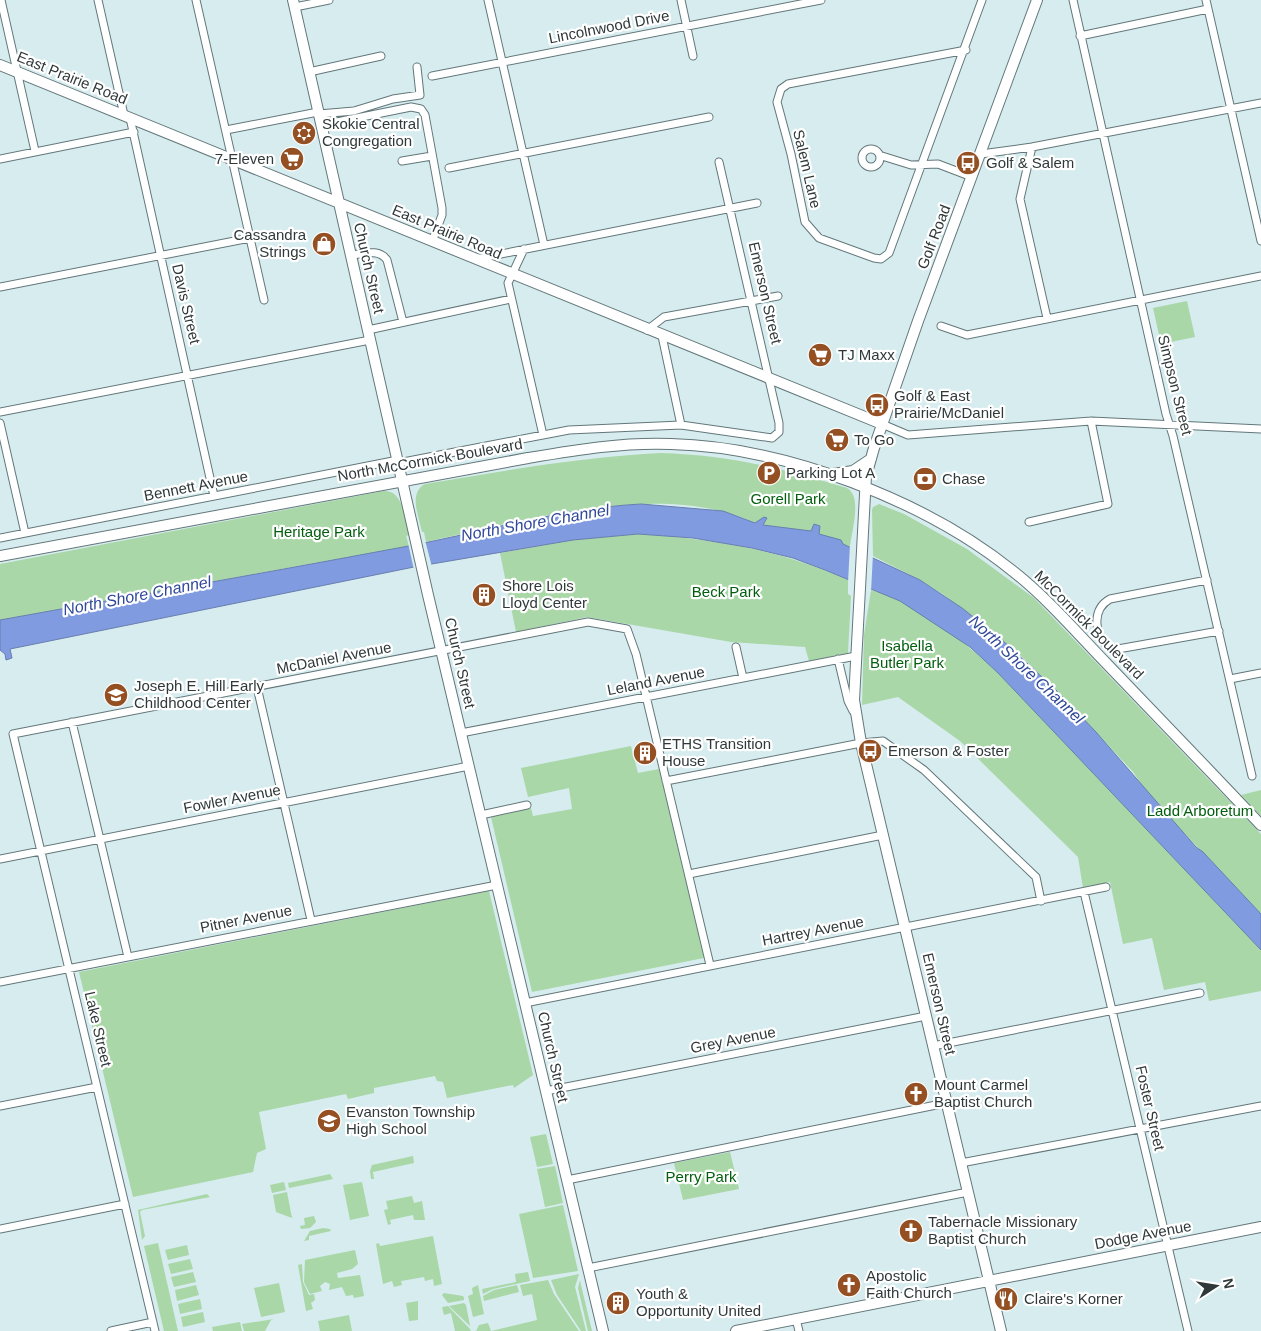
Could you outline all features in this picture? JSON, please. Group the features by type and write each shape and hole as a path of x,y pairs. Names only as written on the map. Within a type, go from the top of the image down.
{"main road":[{"name":"Golf Road","path":"865,487 871,459 882,424 1037,0"},
{"name":"Church Street","path":"294,3 402,480 603,1331"},
{"name":"East Prairie Road","path":"0,65 647,330 882,424"},
{"name":"North McCormick Boulevard","path":"0,556 402,480 609,445 669,444 724,448 756,453 785,460 865,487"},
{"path":"828,475 852,472 871,459"},
{"name":"Emerson Street","path":"865,487 856,656 855,714 860,743 1001,1331"},
{"name":"McCormick Boulevard","path":"865,487 946,527 986,551 1014,572 1061,617 1261,825"},
{"name":"Dodge Avenue","path":"736,1331 1261,1227"}],"street":[{"path":"1,0 36,152"},
{"name":"Davis Street","path":"98,0 127,116 134,132 214,496"},
{"path":"196,0 264,300"},
{"path":"294,3 329,0"},
{"path":"488,0 544,245"},
{"path":"681,0 693,56"},
{"name":"Lincolnwood Drive","path":"432,76 821,0"},
{"name":"Salem Lane","path":"966,50 788,84 778,93 777,106 791,154 803,216 808,227 819,238 874,258 886,256 891,249 966,50 982,0"},
{"name":"Simpson Street","path":"1072,0 1140,301 1252,776"},
{"path":"1206,0 1261,241"},
{"path":"1080,36 1208,9"},
{"path":"309,72 381,56"},
{"path":"226,130 319,113 354,111 392,99 420,95 417,67"},
{"path":"981,154 1032,147 1261,103"},
{"path":"322,126 411,107 421,109 425,115 442,215 432,242"},
{"path":"449,168 522,152 709,117"},
{"path":"0,159 134,132"},
{"path":"1032,147 1020,199 1047,318"},
{"path":"402,161 432,156"},
{"path":"882,156 906,164 938,164 972,177"},
{"name":"Emerson Street","path":"719,162 770,379 779,423 779,432"},
{"path":"473,259 757,203"},
{"path":"0,288 250,238"},
{"path":"524,249 508,282 543,435"},
{"path":"351,255 376,252 384,255 388,260 403,322"},
{"path":"941,326 968,334 1261,276"},
{"path":"647,330 664,317 778,296"},
{"path":"0,412 188,376 369,335 403,322 511,298"},
{"path":"662,336 681,425"},
{"path":"1029,522 1108,504 1091,421"},
{"path":"882,424 908,435 1091,421 1121,421 1170,426 1261,430"},
{"path":"0,423 25,533"},
{"name":"Bennett Avenue","path":"0,538 569,430 681,425 772,438 779,432"},
{"path":"1207,580 1110,599 1099,611 1097,629 1107,646 1118,649 1218,631"},
{"name":"McDaniel Avenue","path":"13,734 588,622 629,630 647,697"},
{"path":"736,647 742,678"},
{"name":"Leland Avenue","path":"461,733 856,656"},
{"name":"Emerson Street","path":"838,659 848,701 855,714"},
{"path":"1230,679 1261,673"},
{"path":"257,687 311,920"},
{"path":"647,697 710,965"},
{"path":"72,722 128,956"},
{"name":"Lake Street","path":"13,734 155,1331"},
{"path":"666,781 882,740 924,770 1036,877 1041,901"},
{"name":"Fowler Avenue","path":"0,859 469,766"},
{"path":"481,815 527,805"},
{"path":"688,874 883,835"},
{"name":"Pitner Avenue","path":"0,982 497,885"},
{"name":"Hartrey Avenue","path":"525,1003 1106,887"},
{"name":"Foster Street","path":"1084,892 1188,1331"},
{"path":"933,1046 1200,993"},
{"name":"Grey Avenue","path":"546,1091 926,1016"},
{"path":"0,1106 97,1087"},
{"path":"567,1180 946,1103"},
{"path":"960,1163 1261,1106"},
{"path":"588,1268 968,1192"},
{"path":"0,1229 125,1204"},
{"path":"796,1319 799,1331"},
{"path":"111,1331 153,1322"}],"green space":[{"path":"1187,301 1195,337 1161,344 1153,308"},
{"name":"Gorell Park","path":"660,453 708,456 755,464 800,474 847,488 852,493 855,507 850,547 818,534 820,526 814,524 811,531 763,525 767,519 755,523 718,510 677,504 635,504 591,508 548,515 426,542 424,532 422,532 417,513 416,499 420,488 425,484 571,461"},
{"name":"Heritage Park","path":"384,491 396,495 400,501 409,535 406,536 409,546 0,620 0,564"},
{"name":"Ladd Arboretum","path":"879,504 904,514 967,549 1034,598 1261,834 1261,914 1148,795 1134,773 1096,732 1018,653 944,595 920,580 873,556 872,510 873,507"},
{"name":"Beck Park","path":"638,534 693,539 745,547 796,560 848,580 848,594 851,596 848,653 809,661 805,647 731,642 587,617 516,632 500,553 573,540"},
{"name":"Isabella Butler Park","path":"871,590 889,596 923,613 970,648 998,673 1261,950 1261,991 1209,1001 1205,982 1164,990 1152,938 1123,944 1110,882 1083,888 1078,857 960,741 898,697 862,705 864,635"},
{"path":"631,746 638,773 659,769 704,958 532,992 491,817 531,808 533,816 572,809 569,788 528,797 521,768"},
{"path":"1261,790 1261,816 1241,795"},
{"path":"489,891 533,1075 514,1088 513,1085 447,1098 443,1082 437,1081 435,1076 374,1088 374,1093 348,1099 346,1094 259,1112 266,1149 257,1153 253,1172 133,1197 79,972"},
{"path":"546,1134 553,1164 537,1167 530,1137"},
{"name":"Perry Park","path":"730,1152 739,1189 683,1200 674,1163"},
{"path":"413,1156 414,1163 373,1172 374,1179 371,1179 370,1171 372,1165"},
{"path":"555,1166 563,1203 545,1207 537,1169"},
{"path":"330,1174 333,1179 289,1188 288,1183"},
{"path":"284,1182 286,1190 272,1193 270,1185"},
{"path":"362,1182 369,1216 350,1220 343,1185"},
{"path":"287,1192 292,1218 276,1212 273,1195"},
{"path":"207,1194 210,1197 142,1210 140,1212 145,1236 142,1240 138,1210"},
{"path":"412,1196 414,1203 422,1201 425,1220 414,1220 413,1215 390,1220 391,1224 388,1225 384,1210 388,1209 386,1201"},
{"path":"563,1205 578,1271 533,1278 519,1214"},
{"path":"314,1216 316,1222 310,1228 301,1229 300,1226 305,1225 304,1218"},
{"path":"323,1228 330,1229 331,1231 309,1236 309,1240 304,1241 310,1231"},
{"path":"433,1236 442,1284 434,1286 433,1279 425,1281 424,1277 401,1281 402,1285 394,1287 392,1281 383,1284 376,1244 379,1243 380,1246"},
{"path":"158,1243 178,1331 164,1331 144,1246"},
{"path":"187,1245 189,1255 168,1260 165,1250"},
{"path":"355,1250 358,1264 352,1269 337,1273 338,1278 360,1275 364,1296 354,1298 353,1295 346,1296 342,1287 329,1290 330,1284 325,1282 320,1286 322,1291 310,1294 304,1282 305,1260"},
{"path":"190,1259 193,1269 171,1274 168,1264"},
{"path":"302,1264 303,1282 309,1295 314,1294 315,1300 311,1303 313,1309 306,1311 298,1265"},
{"path":"193,1272 196,1282 174,1287 171,1277"},
{"path":"528,1272 530,1281 493,1289 483,1294 482,1289 516,1282 515,1274"},
{"path":"579,1274 575,1287 586,1331 581,1331 557,1295 551,1280"},
{"path":"548,1280 554,1294 579,1331 491,1331 537,1320 532,1294 523,1296 520,1285"},
{"path":"580,1280 592,1331 588,1331 578,1288"},
{"path":"279,1283 285,1312 261,1317 254,1288"},
{"path":"196,1285 199,1295 177,1301 175,1290"},
{"path":"478,1285 484,1314 473,1317 468,1296 473,1294 472,1288"},
{"path":"517,1285 519,1292 484,1301 483,1296 494,1290"},
{"path":"444,1293 463,1296 464,1300 448,1303 442,1295"},
{"path":"200,1299 202,1309 180,1314 178,1304"},
{"path":"418,1301 418,1320 409,1321 406,1303"},
{"path":"464,1303 466,1305 470,1326 449,1306"},
{"path":"448,1306 471,1331 455,1331 451,1313 444,1315 442,1307"},
{"path":"203,1312 205,1322 183,1327 181,1317"},
{"path":"349,1315 352,1331 320,1331 318,1321"},
{"path":"274,1319 271,1320 265,1331 244,1331 242,1324"},
{"path":"240,1322 242,1331 213,1331 212,1327"},
{"path":"488,1323 491,1331 476,1331 479,1325"}],"water":[{"name":"North Shore Channel","path":"641,504 723,511 755,523 764,517 767,518 763,525 811,531 814,524 820,526 819,534 841,540 843,544 920,580 962,608 1000,638 1058,692 1096,732 1196,847 1203,852 1261,914 1261,950 998,673 970,647 900,601 793,558 752,548 693,538 638,534 573,540 414,567 10,649 12,658 6,660 5,654 0,650 0,620 414,545 527,520 612,506"}],"pier":[{"path":"425,540 432,567 414,570 408,543"},
{"path":"850,544 873,554 871,592 848,583"}],"place":[{"name":"Skokie Central Congregation","path":"304,133"},
{"name":"7-Eleven","path":"292,159"},
{"name":"Golf & Salem","path":"968,163"},
{"name":"Cassandra Strings","path":"324,244"},
{"name":"TJ Maxx","path":"820,355"},
{"name":"Golf & East Prairie/McDaniel","path":"877,405"},
{"name":"To Go","path":"837,440"},
{"name":"Parking Lot A","path":"769,473"},
{"name":"Chase","path":"925,479"},
{"name":"Shore Lois Lloyd Center","path":"484,595"},
{"name":"Joseph E. Hill Early Childhood Center","path":"116,695"},
{"name":"Emerson & Foster","path":"870,751"},
{"name":"ETHS Transition House","path":"645,753"},
{"name":"Mount Carmel Baptist Church","path":"916,1094"},
{"name":"Evanston Township High School","path":"329,1121"},
{"name":"Tabernacle Missionary Baptist Church","path":"911,1231"},
{"name":"Apostolic Faith Church","path":"849,1285"},
{"name":"Claire's Korner","path":"1006,1299"},
{"name":"Youth & Opportunity United","path":"618,1303"}]}
